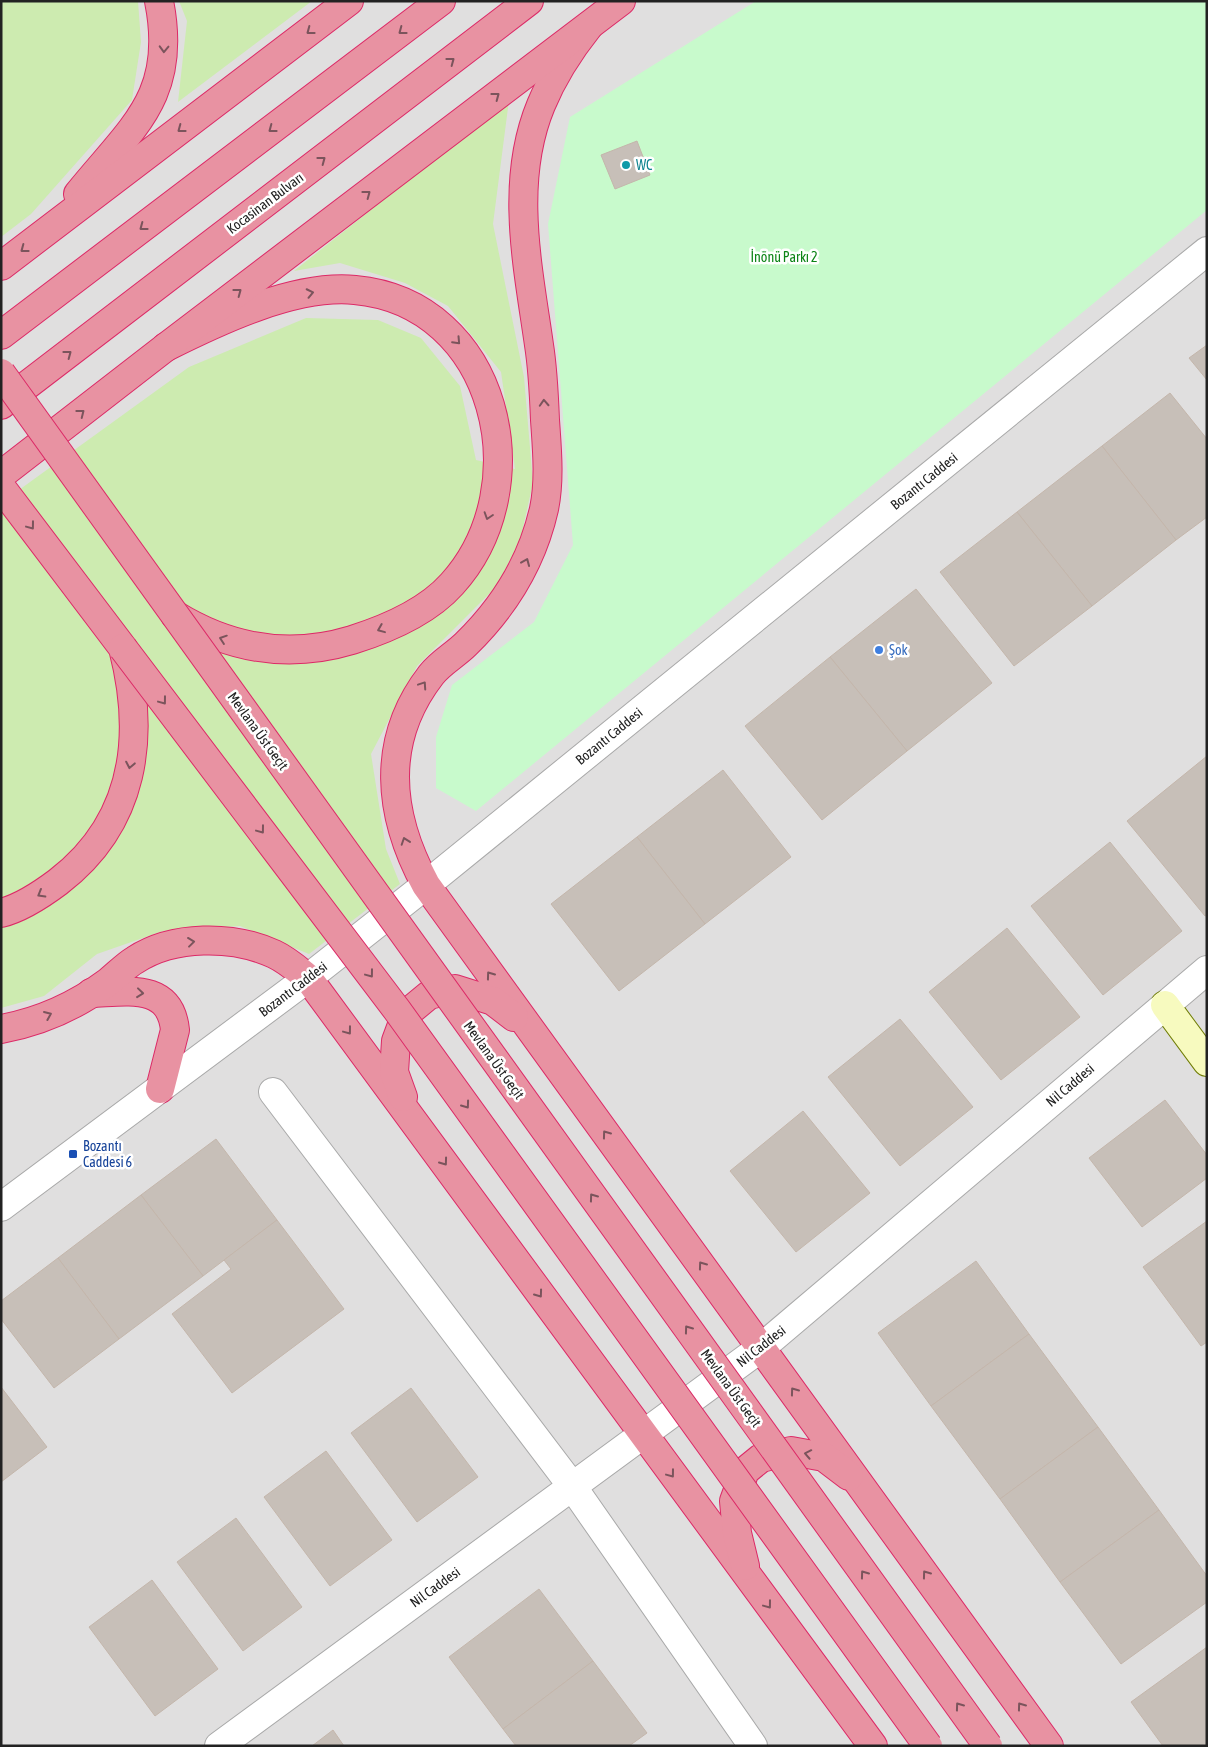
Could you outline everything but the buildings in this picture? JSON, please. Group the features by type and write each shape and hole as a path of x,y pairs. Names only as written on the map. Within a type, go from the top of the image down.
{"highway":[{"path":"52,227 148,107 158,84 164,59 164,30 159,1"},
{"path":"1,266 349,1"},
{"path":"1,335 441,1"},
{"name":"Kocasinan Bulvarı","path":"1,405 529,1"},
{"path":"1,475 621,1"},
{"path":"589,26 569,51 553,78 540,107 524,170 523,204 543,382 547,460 544,506 537,537 521,574 509,594 487,623 461,649 432,672 408,712 398,743 394,789 398,816 408,848 426,885 528,1029 762,1347 1049,1746"},
{"path":"166,347 208,326 251,309 324,290 354,289 380,294 405,302 440,325 459,343 475,365 493,412 496,468 495,491 490,514 462,572 451,585 427,605 388,626 335,645 304,650 272,650 246,646 221,639 197,629 175,615"},
{"name":"Mevlana Üst Geçit","path":"1,373 988,1746"},
{"path":"1,487 403,1018 928,1746"},
{"path":"1,913 48,890 70,873 86,858 112,821 128,778 134,742 135,710 131,678 123,648"},
{"path":"1,1029 46,1016 91,992 135,959 160,949 186,943 233,941 256,946 281,957 308,978 642,1435 873,1746"},
{"path":"409,1114 394,1072 396,1041 406,1014 429,994 455,989 493,1001 528,1029"},
{"path":"91,992 142,991 155,996 165,1003 174,1020 175,1030 160,1089"},
{"path":"749,1579 737,1534 734,1502 745,1471 761,1458 791,1451 824,1457 864,1488"}],"street":[{"name":"Bozantı Caddesi","path":"1,1207 308,978 426,885 1207,251"},
{"name":"Nil Caddesi","path":"219,1746 762,1347 1207,970"},
{"path":"1165,1004 1207,1062"},
{"path":"272,1092 572,1486 753,1746"}],"shaded area":[{"path":"1,1 1207,1 1207,1746 1,1746"}],"green space":[{"path":"1,1 138,1 141,42 132,100 31,214 1,237"},
{"path":"179,1 312,1 178,102 187,21"},
{"name":"İnönü Parkı 2","path":"756,1 1207,1 1207,210 476,811 436,788 436,737 452,685 534,622 573,545 548,224 570,117"},
{"path":"509,100 493,224 524,377 533,483 520,541 496,587 417,666 371,754 386,849 400,884 309,954 240,926 163,931 97,954 44,996 1,1008 1,503 189,367 306,318 378,320 421,338 460,386 476,460 515,469 501,372 448,306 405,283 340,263 294,271"}],"place":[{"name":"WC","path":"626,165"},
{"name":"Şok","path":"879,650"},
{"name":"Bozantı Caddesi 6","path":"73,1154"}]}
